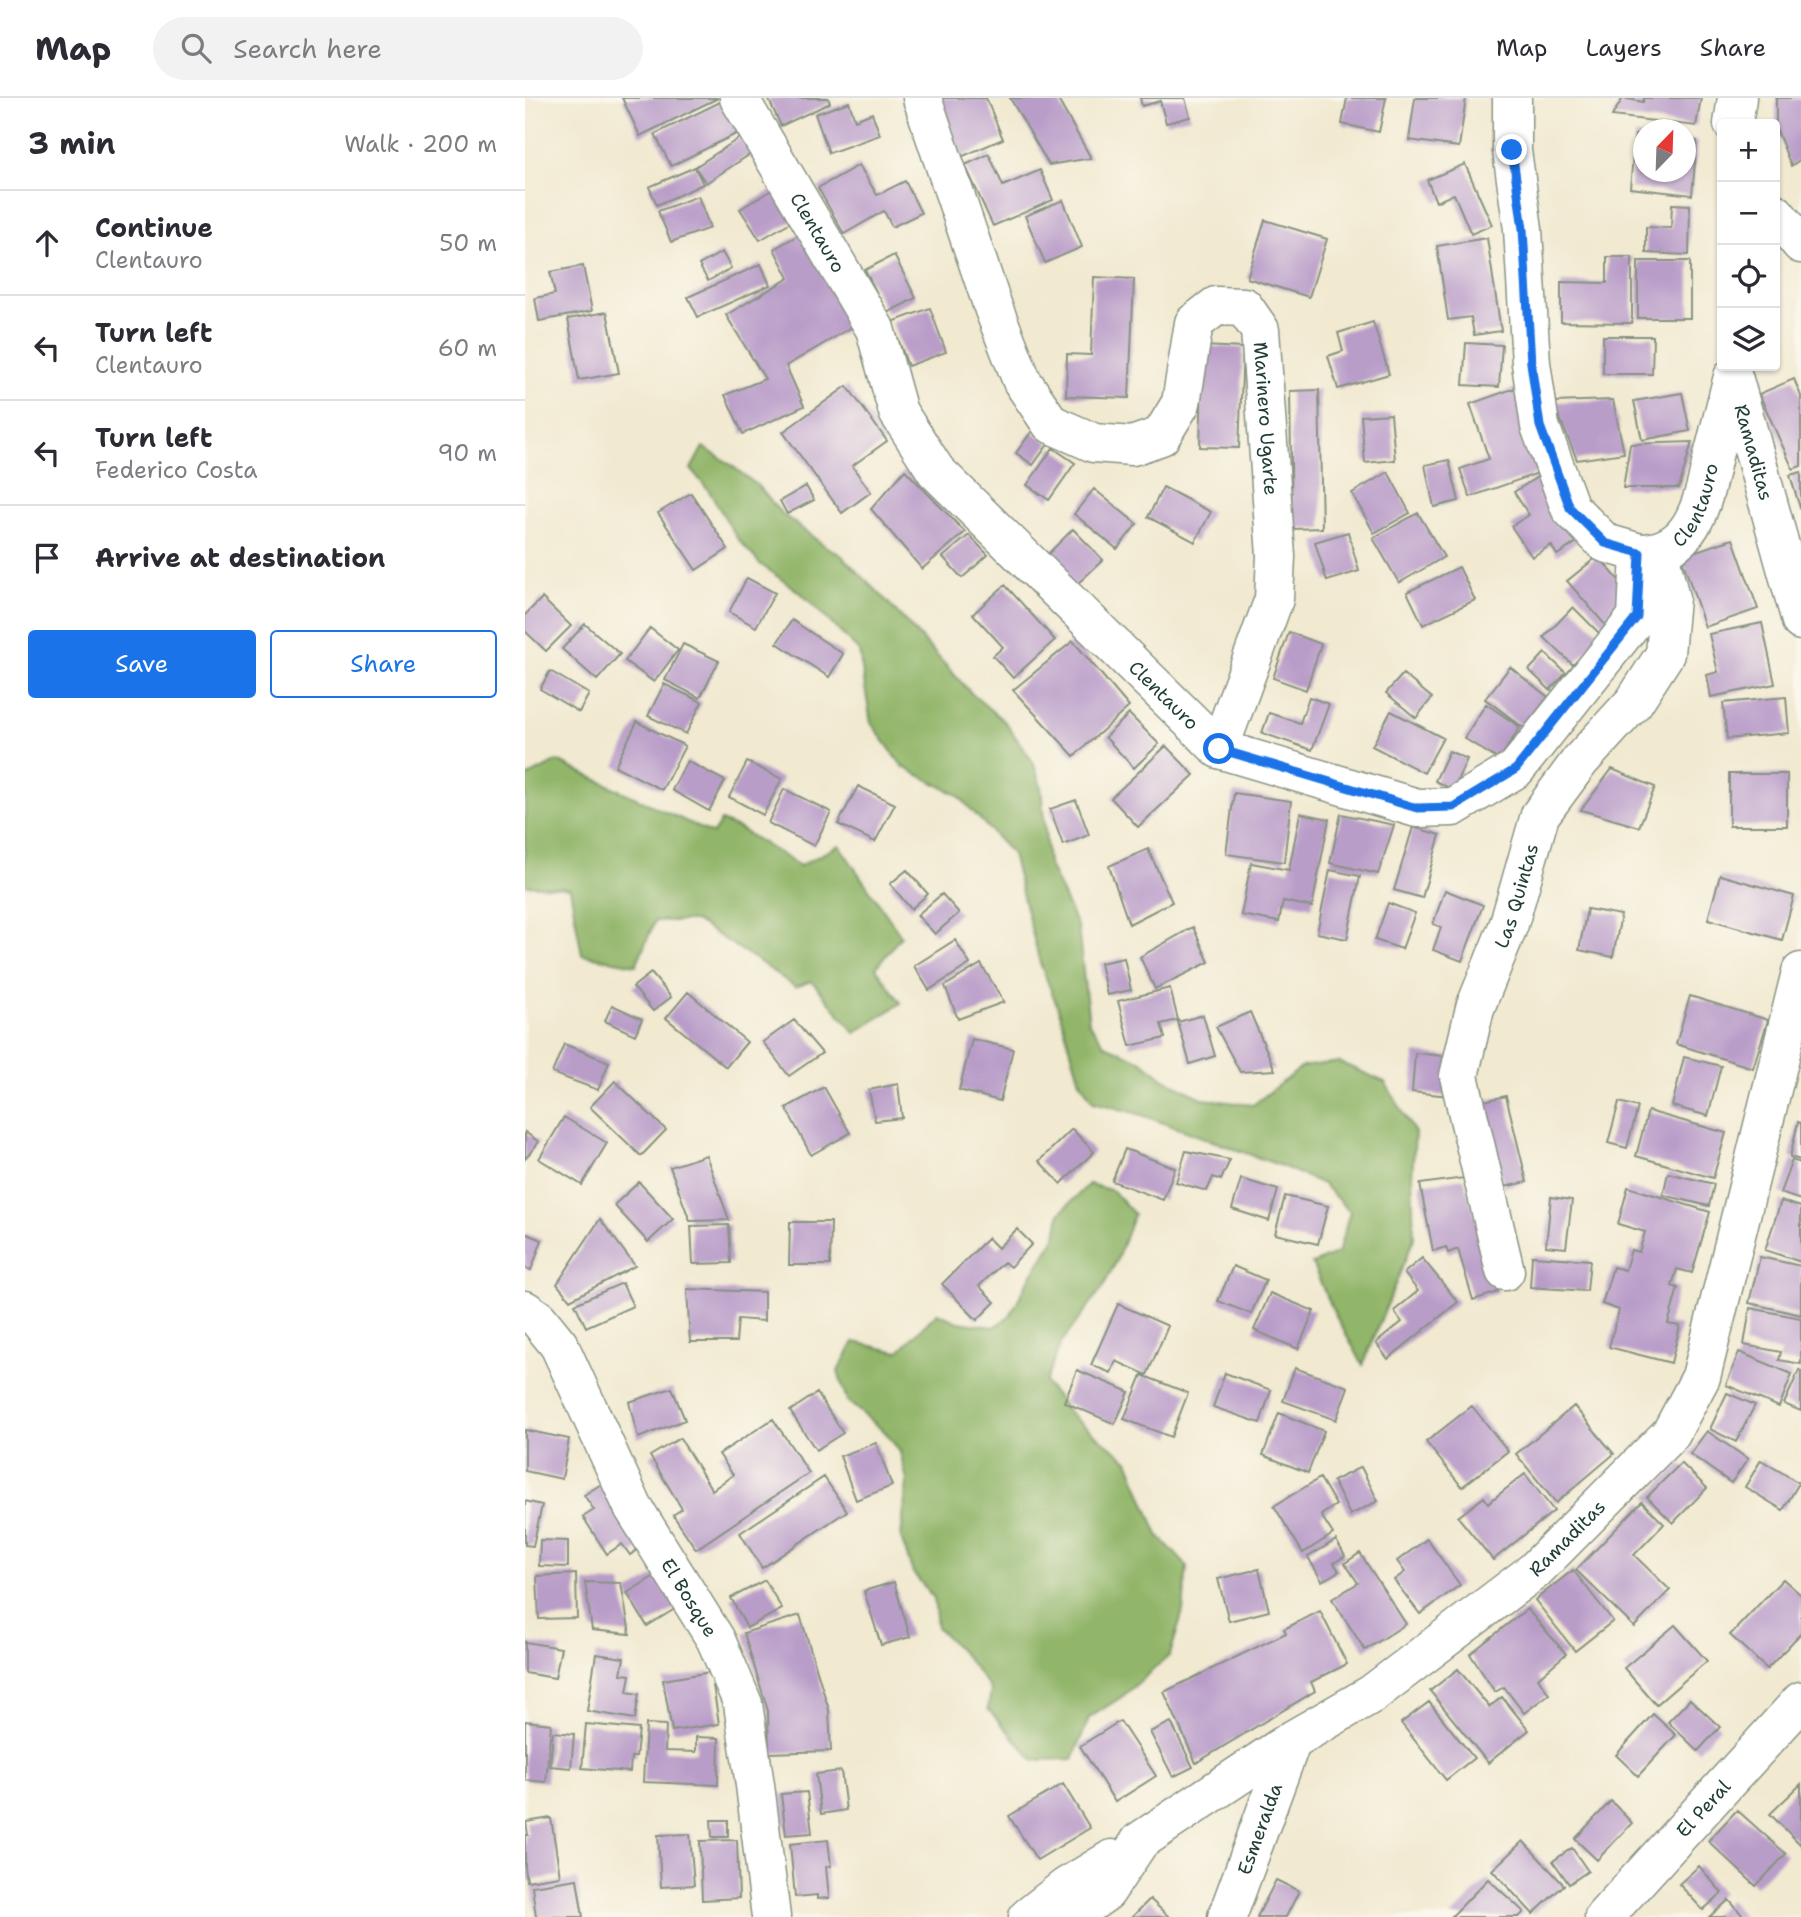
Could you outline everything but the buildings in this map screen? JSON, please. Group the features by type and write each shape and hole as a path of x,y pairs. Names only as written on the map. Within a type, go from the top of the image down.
{"street":[{"name":"Clentauro","path":"739,98 875,329 898,412 936,471 1219,749 1417,808 1453,807 1516,769 1637,617 1649,553 1684,535 1700,509 1732,371"},
{"name":"Marinero Ugarte","path":"922,98 993,306 1022,382 1051,424 1094,443 1132,446 1161,436 1181,403 1194,323 1216,306 1244,307 1260,330 1276,556 1274,599 1219,749"},
{"path":"1512,98 1512,150 1523,229 1531,363 1540,426 1570,508 1605,543 1649,553"},
{"path":"1734,119 1737,98"},
{"path":"1780,207 1801,192"},
{"path":"1780,217 1801,244"},
{"name":"Ramaditas","path":"1732,371 1801,621"},
{"name":"Las Quintas","path":"1505,1271 1459,1076 1475,1008 1509,924 1540,815 1580,761 1634,702 1665,654 1670,598 1649,553"},
{"name":"Ramaditas","path":"1070,1917 1106,1892 1140,1841 1292,1740 1372,1694 1534,1571 1671,1433 1701,1377 1801,972"},
{"name":"El Bosque","path":"525,1310 538,1319 559,1345 633,1507 716,1640 743,1704 771,1917"},
{"name":"El Peral","path":"1604,1917 1801,1701"},
{"name":"Esmeralda","path":"1227,1917 1292,1740"},
{"path":"1028,1917 1066,1887 1140,1841"}],"green space":[{"path":"703,447 758,486 781,513 841,555 973,695 1005,722 1033,762 1041,787 1048,863 1078,928 1089,1023 1105,1045 1142,1061 1164,1079 1204,1099 1253,1105 1302,1067 1339,1062 1385,1082 1415,1133 1412,1177 1414,1238 1363,1365 1312,1264 1338,1253 1350,1212 1323,1184 1284,1167 1139,1114 1093,1102 1080,1081 1059,1010 1040,963 1012,854 958,795 903,767 871,723 859,651 802,594 760,564 737,538 709,491 691,469"},
{"path":"557,761 713,834 721,821 738,828 800,866 839,845 901,936 876,968 901,1003 855,1033 812,981 795,987 695,921 655,921 636,965 582,955 570,888 525,885 525,778"},
{"path":"1089,1184 1113,1191 1134,1214 1116,1262 1103,1287 1061,1343 1045,1383 1074,1418 1128,1460 1158,1535 1187,1566 1183,1611 1170,1655 1123,1696 1089,1718 1073,1759 1034,1760 988,1709 991,1690 966,1657 937,1627 934,1598 913,1573 901,1538 907,1480 900,1452 886,1433 847,1401 838,1371 854,1342 898,1352 937,1313 958,1322 994,1327 1010,1316 1056,1236 1060,1213"}],"route":[{"path":"1219,749 1417,808 1453,807 1516,769 1637,617 1640,553 1605,543 1570,508 1540,426 1531,363 1523,229 1512,150"}]}
